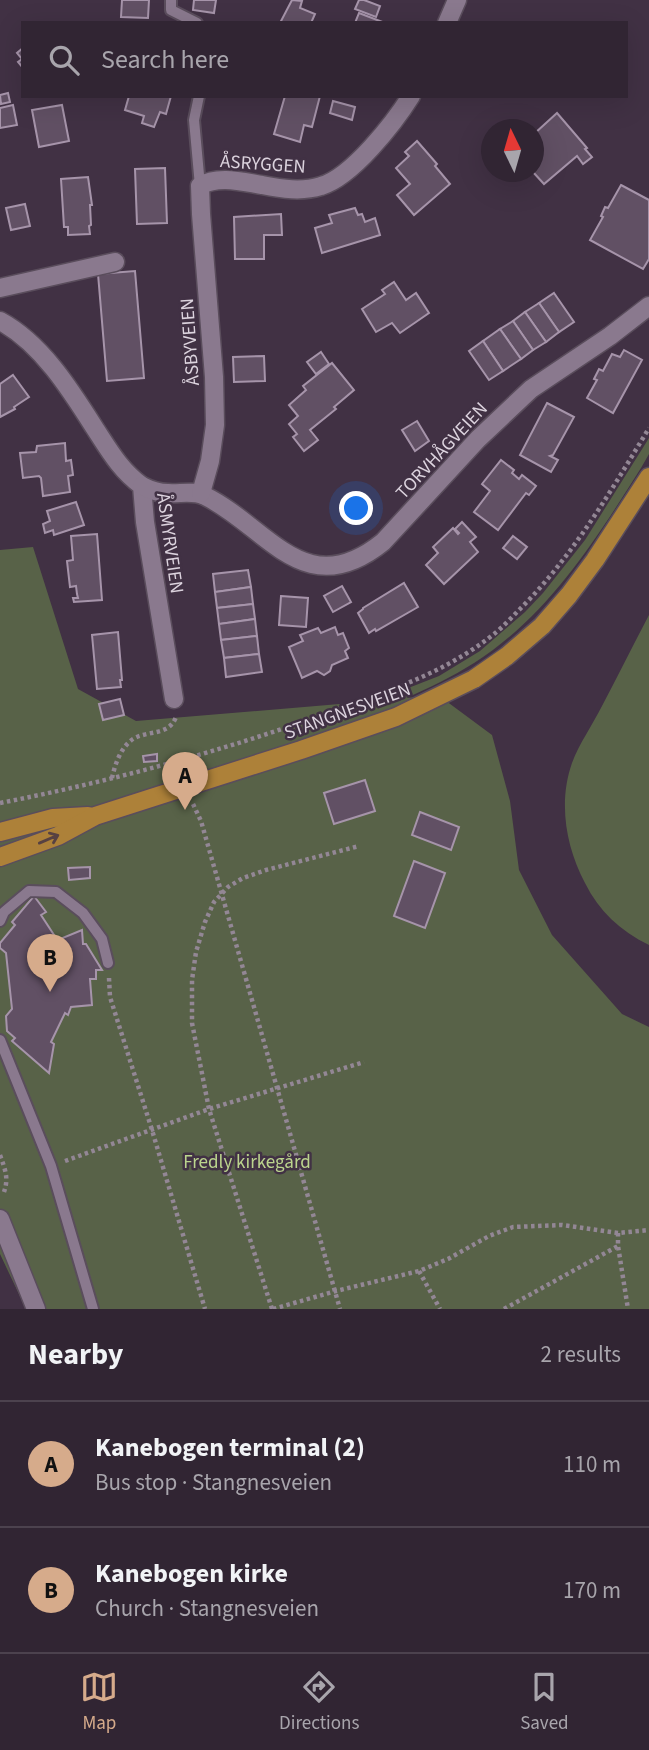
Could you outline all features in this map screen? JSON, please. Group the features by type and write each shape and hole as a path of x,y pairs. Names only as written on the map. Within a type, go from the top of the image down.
{"main road":[{"name":"STANGNESVEIEN","path":"0,857 58,836 95,816 396,718 474,679 507,656 542,626 569,595 649,477"},
{"name":"STANGNESVEIEN","path":"0,832 53,818 95,816"}],"street":[{"path":"448,21 457,0"},
{"name":"ÅSRYGGEN","path":"200,186 208,181 228,180 288,190 321,186 334,181 353,165 399,115 410,98"},
{"name":"ÅSBYVEIEN","path":"200,186 215,425 210,461 201,494"},
{"path":"0,288 115,262"},
{"name":"TORVHÅGVEIEN","path":"142,486 152,491 201,494 216,501 283,551 300,560 315,565 346,564 383,542 478,439 531,388 610,336 649,306"},
{"name":"ÅSMYRVEIEN","path":"0,321 19,334 55,369 122,470 142,486 145,522 174,699"},
{"path":"0,1219 36,1309"}],"lane":[{"path":"171,0 171,10 193,21"},
{"path":"199,98 194,120 200,186"},
{"path":"0,921 4,912 29,891 56,892 83,913 102,939 108,963"},
{"path":"0,1040 51,1166 93,1309"}],"path":[{"path":"0,803 86,786 236,744 432,674 465,656 496,633 551,577 603,502 649,428"},
{"path":"111,778 116,761 131,740 168,729 175,721 174,699"},
{"path":"186,787 201,821 340,1309"},
{"path":"359,846 243,878 228,887 215,902 205,922 196,952 192,980 192,1023 209,1109 273,1309 419,1270 513,1227 562,1225 618,1233 649,1230"},
{"path":"108,963 110,998 205,1309"},
{"path":"51,1166 209,1109 364,1062"},
{"path":"0,1155 7,1176 4,1192"},
{"path":"618,1233 628,1309"},
{"path":"504,1309 618,1246"},
{"path":"419,1270 440,1309"}],"green space":[{"name":"Fredly kirkegård","path":"649,438 649,454 641,468 606,523 547,600 501,644 474,663 406,698 438,695 492,735 510,801 519,870 552,935 622,1014 649,1027 649,1309 26,1309 0,1254 0,550 33,547 78,689 136,721 375,701 439,676 480,651 525,612 585,540"},
{"path":"649,615 649,945 611,919 591,893 578,869 569,840 565,794 575,756"}],"building":[{"path":"122,0 149,0 148,18 121,17"},
{"path":"194,0 216,0 214,13 193,10"},
{"path":"292,0 302,1 300,8 315,14 312,21 281,21"},
{"path":"359,0 380,6 376,17 355,9"},
{"path":"359,13 380,21 356,21"},
{"path":"8,93 10,102 1,104 0,95"},
{"path":"128,98 170,98 166,114 160,112 154,127 142,123 144,116 125,110"},
{"path":"284,98 319,98 312,127 304,125 300,142 274,134"},
{"path":"333,101 355,107 352,120 330,113"},
{"path":"13,105 17,125 0,128 0,108"},
{"path":"62,105 69,141 39,147 32,110"},
{"path":"557,113 592,157 583,164 577,156 544,184 542,182 544,125"},
{"path":"417,141 450,184 414,215 397,195 410,184 396,168 409,156 405,152"},
{"path":"165,168 167,223 137,224 135,169"},
{"path":"88,177 92,205 90,234 68,235 68,227 64,227 61,179"},
{"path":"621,185 649,200 649,259 643,269 590,240 603,217 601,216 605,207 608,208"},
{"path":"25,204 30,226 11,230 6,208"},
{"path":"355,208 358,215 362,214 365,222 375,218 380,235 322,253 315,228 332,223 329,215"},
{"path":"281,214 282,235 264,235 264,259 235,259 234,217"},
{"path":"135,271 144,378 107,381 98,274"},
{"path":"394,282 406,300 416,293 429,313 400,333 392,323 376,332 362,309 385,294 382,290"},
{"path":"554,293 574,322 559,332 539,303"},
{"path":"539,303 559,332 546,342 525,312"},
{"path":"525,312 546,342 533,350 513,321"},
{"path":"513,321 533,350 521,359 500,329"},
{"path":"500,329 521,359 503,371 483,341"},
{"path":"483,341 503,371 489,380 469,351"},
{"path":"624,350 642,360 613,413 587,398 597,380 594,379 599,369 603,371 612,354 620,357"},
{"path":"321,352 329,364 316,374 307,362"},
{"path":"264,356 265,381 234,382 233,357"},
{"path":"332,363 354,390 310,430 318,440 304,451 293,437 297,434 289,424 298,416 289,405 306,390 303,386"},
{"path":"13,375 29,397 0,417 0,384"},
{"path":"547,403 574,417 550,456 558,460 551,472 520,455"},
{"path":"417,421 429,441 415,451 402,430"},
{"path":"65,443 66,461 71,460 73,475 68,476 70,492 43,496 39,476 23,478 20,453 36,452 37,446"},
{"path":"501,460 514,470 512,473 519,479 522,475 536,486 529,495 526,493 498,530 474,512 490,491 482,484"},
{"path":"76,502 84,525 54,535 53,530 45,533 43,524 50,521 47,511"},
{"path":"462,522 476,537 470,542 478,552 444,584 426,565 438,553 433,547 453,528 458,534 455,529"},
{"path":"97,534 102,600 74,602 73,598 78,598 76,586 70,587 67,561 73,560 71,536"},
{"path":"513,536 527,547 517,559 503,548"},
{"path":"248,570 251,587 215,592 213,574"},
{"path":"404,583 418,607 369,633 358,613"},
{"path":"342,586 351,602 333,612 324,596"},
{"path":"251,587 253,604 217,608 215,592"},
{"path":"281,596 308,598 306,627 279,625"},
{"path":"253,604 255,619 219,624 217,608"},
{"path":"255,619 257,636 221,640 219,624"},
{"path":"335,627 338,635 343,633 349,648 345,651 348,658 332,665 330,671 324,675 317,671 302,678 289,647 303,641 300,635 318,628 321,633"},
{"path":"118,632 121,687 97,689 92,635"},
{"path":"257,636 259,654 224,658 221,640"},
{"path":"259,654 262,672 226,677 224,658"},
{"path":"120,699 124,715 103,720 99,704"},
{"path":"157,754 157,761 144,762 143,756"},
{"path":"365,780 375,811 334,824 324,793"},
{"path":"420,812 459,827 451,850 412,835"},
{"path":"414,861 445,873 425,928 394,916"},
{"path":"90,867 90,878 69,880 68,868"},
{"path":"34,896 46,912 41,915 58,941 82,930 83,944 86,944 102,970 96,970 96,979 90,979 92,1005 71,1007 68,1015 65,1013 51,1042 54,1044 49,1073 12,1041 15,1038 7,1031 6,1016 12,1009 6,953 0,948 0,943 15,925 12,922"}],"place":[{"name":"Kanebogen terminal (2)","path":"185,810"},
{"name":"Kanebogen kirke","path":"50,992"}]}
